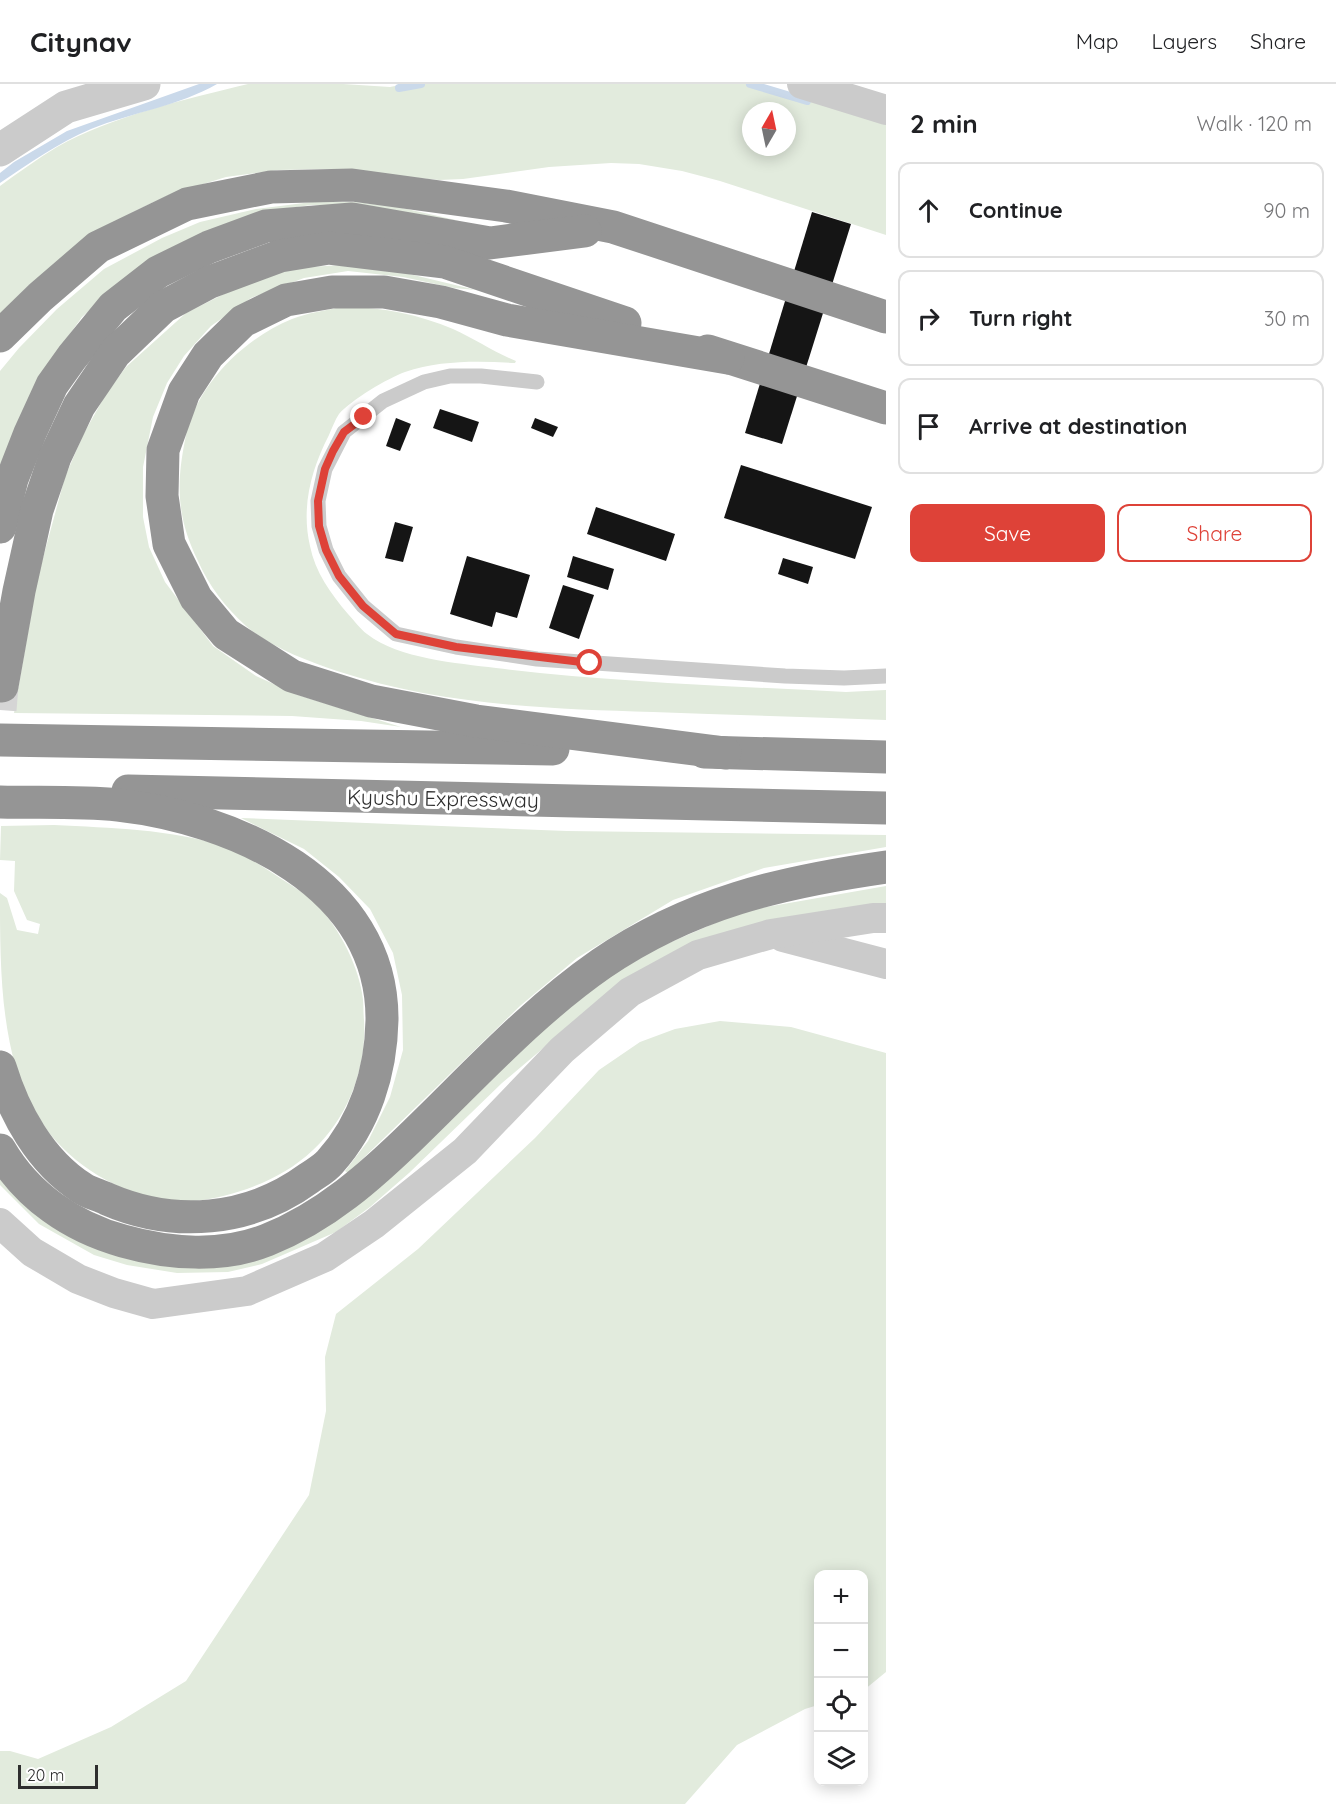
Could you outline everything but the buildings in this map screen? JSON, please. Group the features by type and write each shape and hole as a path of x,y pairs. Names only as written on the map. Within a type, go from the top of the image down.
{"highway":[{"path":"0,336 40,297 98,247 186,204 271,187 352,185 506,206 613,227 886,317"},
{"path":"0,527 12,479 30,433 52,385 72,357 112,307 158,272 198,252 266,226 352,219 490,243 613,227"},
{"path":"2,686 19,591 37,510 55,457 79,406 115,353 163,307 210,282 280,256 329,248 445,262 882,408"},
{"path":"725,753 476,721 370,701 292,676 226,634 196,598 169,544 162,496 163,450 184,392 208,356 243,321 286,300 332,292 384,292 441,302 507,320 728,358"},
{"path":"0,740 886,757"},
{"name":"Kyushu Expressway","path":"0,792 120,798 886,808"},
{"path":"0,802 120,798 227,831 272,851 315,881 346,912 369,952 382,998 381,1045 371,1091 354,1131 329,1164 294,1189 254,1208 209,1217 167,1217 124,1206 82,1188 48,1159 24,1124 7,1089 0,1067"},
{"path":"0,1150 9,1165 34,1193 68,1219 108,1237 149,1248 190,1252 228,1250 265,1241 301,1225 370,1176 545,1007 601,964 659,928 716,904 776,886 886,867"}],"street":[{"path":"0,150 66,107 144,84"},
{"path":"802,84 886,110"},
{"path":"0,1223 32,1252 78,1279 114,1293 153,1304 247,1291 325,1257 374,1224 465,1151 562,1050 630,992 698,956 771,934 886,918"},
{"path":"771,934 886,964"}],"lane":[{"path":"537,382 481,376 450,376 424,382 383,401 344,432 325,469 318,501 319,526 326,550 339,576 363,606 396,634 456,647 590,663 774,675 844,678 886,676"}],"shaded area":[{"path":"248,84 343,84 390,87 405,84 760,84 886,122 886,235 720,181 682,171 639,164 611,163 549,167 463,179 439,180 328,169 278,170 226,177 171,194 137,210 97,231 29,285 0,314 0,186 57,147 78,136 126,117"},
{"path":"312,202 356,202 398,207 460,221 358,206 311,205 268,211 119,284 82,317 49,363 0,465 0,371 57,309 104,269 162,238 200,222 256,209"},
{"path":"343,265 401,272 476,290 454,288 403,277 348,271 304,278 251,298 211,326 184,356 167,383 153,417 143,467 143,517 149,547 165,582 213,646 256,676 298,695 401,727 361,721 292,716 14,713 37,580 65,477 83,435 106,394 126,367 186,313 232,290 292,268"},
{"path":"340,307 398,312 426,319 453,329 516,361 515,363 446,363 405,372 361,396 345,408 336,419 317,462 309,489 307,531 312,556 324,582 367,634 395,649 429,659 540,673 758,688 846,692 886,690 886,720 533,707 454,698 376,682 337,671 289,653 256,634 238,619 218,596 202,570 186,530 180,502 180,472 190,420 210,383 239,352 256,339 292,319"},
{"path":"241,818 567,831 886,835 886,847 764,868 673,900 577,958 520,1006 348,1173 345,1171 368,1141 390,1097 403,1050 402,995 393,953 370,909 339,877 304,849"},
{"path":"54,825 161,833 224,846 238,852 300,891 313,901 330,920 350,956 363,996 362,1056 353,1091 336,1123 313,1150 298,1162 265,1182 247,1189 203,1200 169,1200 133,1192 99,1176 69,1154 50,1133 28,1097 16,1068 11,1047 2,982 0,893 7,898 17,930 38,934 40,924 27,920 14,891 15,861 0,860 1,826"},
{"path":"886,886 886,912 606,995 502,1083 409,1173 370,1207 336,1232 262,1264 228,1272 177,1273 127,1265 94,1255 39,1224 0,1185 0,1175 27,1204 260,1256 608,977 655,949 743,911"},
{"path":"720,1021 791,1027 886,1053 886,1672 868,1687 868,1570 814,1570 814,1706 737,1745 685,1804 0,1804 0,1751 10,1751 38,1759 111,1727 186,1681 309,1495 326,1411 325,1357 336,1314 418,1249 535,1138 599,1070 640,1042 675,1029"}],"water":[{"path":"199,84 217,84 187,98 91,129 44,154 0,183 0,173 14,162 67,131"}],"waterway":[{"path":"399,88 421,84"},
{"path":"750,84 807,101"}],"tunnel":[{"path":"0,710 2,686"}],"route":[{"path":"364,417 344,432 333,451 325,469 318,501 319,526 326,550 339,576 363,606 396,634 456,647 590,663"}]}
